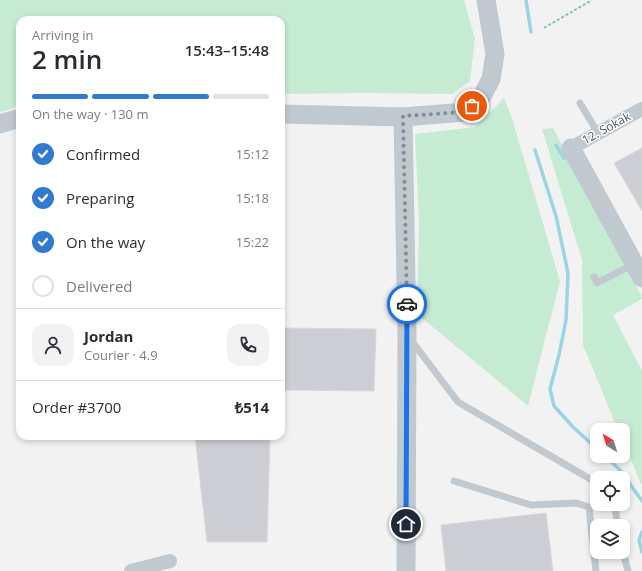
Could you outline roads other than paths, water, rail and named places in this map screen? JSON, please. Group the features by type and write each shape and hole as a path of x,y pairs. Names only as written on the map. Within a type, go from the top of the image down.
{"street":[{"path":"285,114 403,116 465,112 480,100 491,80 496,54 486,0"},
{"name":"12. Sokak","path":"571,148 642,109"},
{"path":"403,116 408,335 406,571"},
{"path":"0,124 16,119"},
{"path":"571,148 638,271"},
{"path":"131,571 170,561"}],"lane":[{"path":"580,103 598,133"},
{"path":"594,277 597,283 638,271"},
{"path":"408,335 458,402 590,479"},
{"path":"454,481 531,504 576,503 589,507 596,571"},
{"path":"624,559 628,571"}],"waterway":[{"path":"526,0 531,32"},
{"path":"556,145 564,158"},
{"path":"535,150 556,216 568,273 566,320 550,389 554,406 590,443"},
{"path":"612,463 620,470 642,501"},
{"path":"642,532 639,540 642,552"}]}
